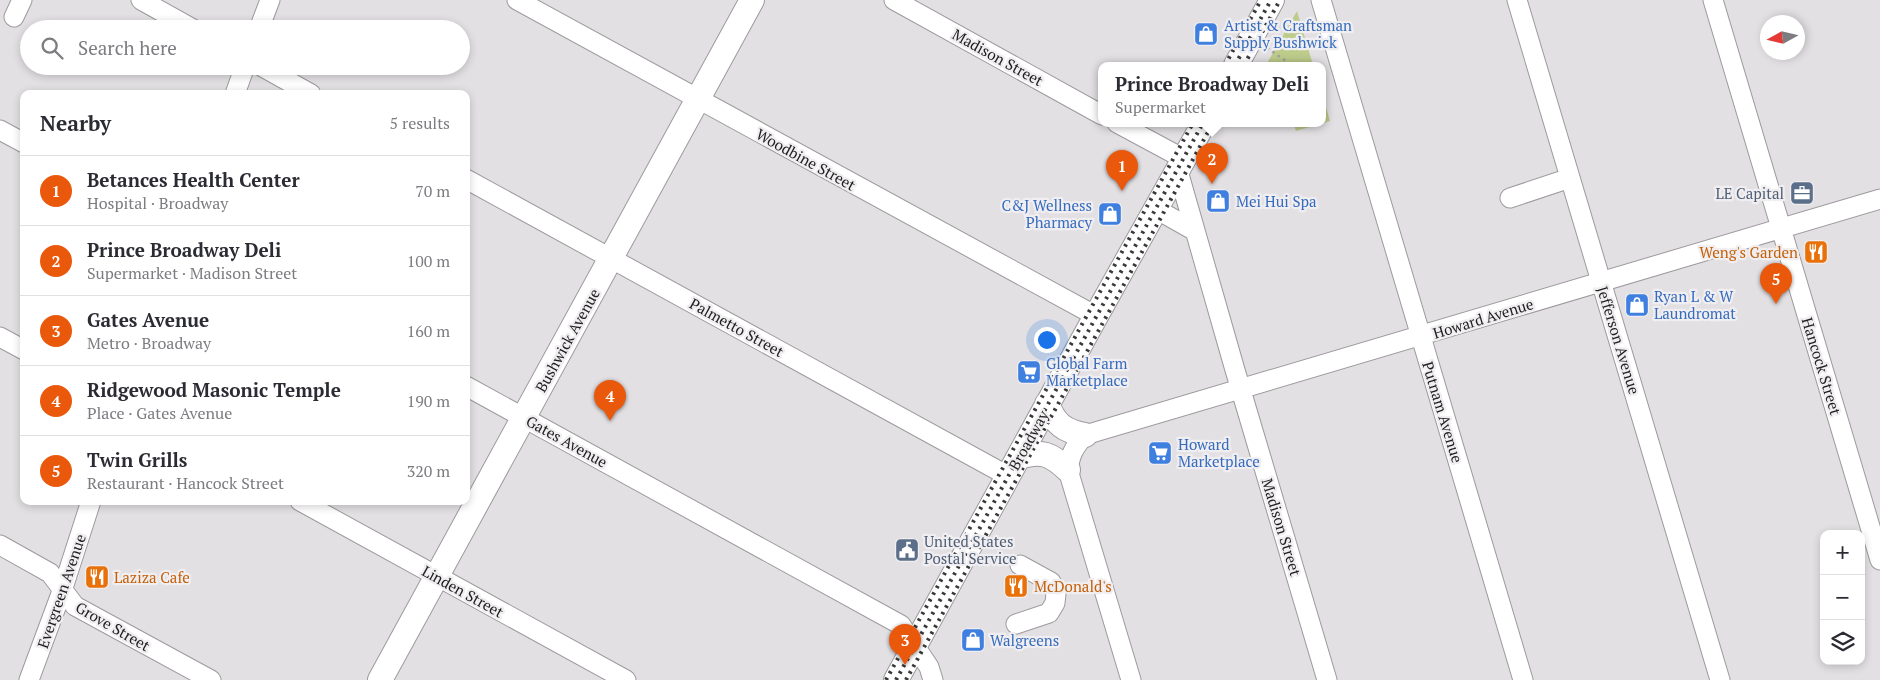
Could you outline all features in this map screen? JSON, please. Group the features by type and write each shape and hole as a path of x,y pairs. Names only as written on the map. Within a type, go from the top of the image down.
{"main road":[{"name":"Bushwick Avenue","path":"380,680 752,0"},
{"path":"1238,62 1271,0"},
{"name":"Broadway","path":"896,680 1202,127"},
{"path":"1047,404 1052,417 1061,426 1072,433 1085,435"},
{"path":"1013,466 1031,453 1046,454 1057,460 1068,470"}],"street":[{"path":"141,0 177,20"},
{"path":"262,20 270,0"},
{"name":"Woodbine Street","path":"517,0 1096,316"},
{"name":"Madison Street","path":"894,0 1098,112"},
{"name":"Putnam Avenue","path":"1321,0 1523,680"},
{"name":"Jefferson Avenue","path":"1517,0 1720,680"},
{"name":"Hancock Street","path":"1713,0 1781,229 1874,517 1880,560"},
{"path":"236,90 242,75"},
{"path":"277,75 304,90"},
{"path":"1123,127 1181,165"},
{"path":"0,130 20,141"},
{"name":"Madison Street","path":"1181,165 1196,231 1241,390 1327,680"},
{"path":"1510,198 1570,178"},
{"name":"Palmetto Street","path":"470,181 611,259 1013,466"},
{"name":"Howard Avenue","path":"1085,435 1880,199"},
{"path":"1156,209 1196,231"},
{"path":"0,337 20,348"},
{"name":"Gates Avenue","path":"470,388 901,625 930,667 933,680"},
{"path":"1085,435 1075,446 1070,456 1068,470 1131,680"},
{"name":"Evergreen Avenue","path":"29,680 62,591 90,505"},
{"name":"Linden Street","path":"307,505 626,680"},
{"name":"Grove Street","path":"0,545 50,573 75,606 211,680"},
{"path":"1016,624 1049,613 1055,603 1056,594 1051,582 1020,565"}],"path":[{"path":"1267,48 1288,62"}],"green space":[{"path":"1297,11 1312,62 1268,62"},
{"path":"1326,108 1330,121 1326,122"},
{"path":"1294,127 1310,127 1296,131"}],"railway":[{"path":"1227,62 1261,0"},
{"path":"1237,62 1271,0"},
{"path":"1246,62 1280,0"},
{"path":"886,680 1191,127"},
{"path":"896,680 1201,127"},
{"path":"906,680 1211,127"}],"place":[{"name":"Artist & Craftsman Supply Bushwick","path":"1206,34"},
{"name":"Prince Broadway Deli","path":"1212,184"},
{"name":"Betances Health Center","path":"1122,191"},
{"name":"LE Capital","path":"1802,193"},
{"name":"Mei Hui Spa","path":"1218,201"},
{"name":"C&J Wellness Pharmacy","path":"1110,214"},
{"name":"Weng's Garden","path":"1816,252"},
{"name":"Twin Grills","path":"1776,304"},
{"name":"Ryan L & W Laundromat","path":"1637,305"},
{"name":"Global Farm Marketplace","path":"1029,372"},
{"name":"Ridgewood Masonic Temple","path":"610,421"},
{"name":"Howard Marketplace","path":"1160,453"},
{"name":"United States Postal Service","path":"907,550"},
{"name":"Laziza Cafe","path":"97,577"},
{"name":"McDonald's","path":"1016,586"},
{"name":"Walgreens","path":"973,640"},
{"name":"Gates Avenue","path":"905,665"}]}
